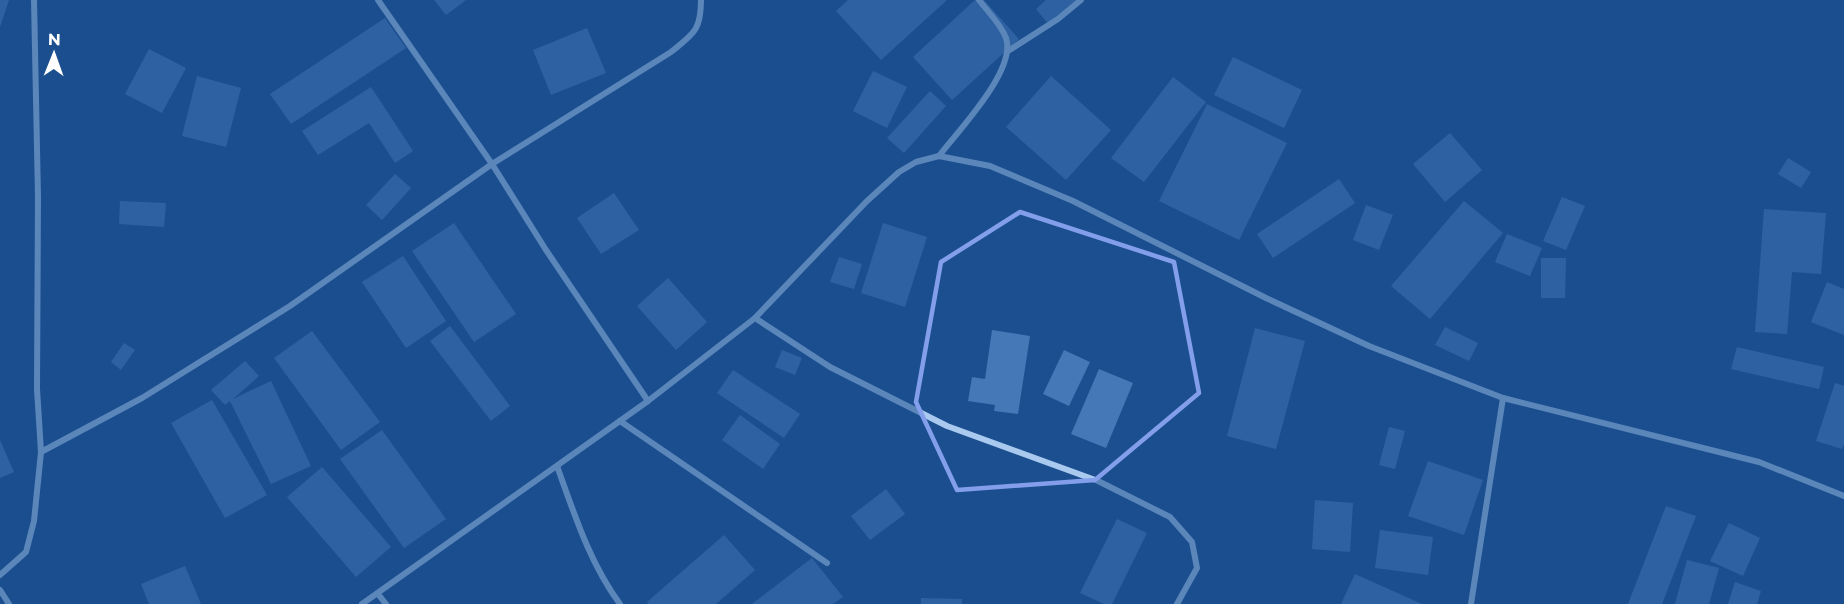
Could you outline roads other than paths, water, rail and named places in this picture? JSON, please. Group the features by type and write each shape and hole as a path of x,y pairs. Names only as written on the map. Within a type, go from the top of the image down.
{"street":[{"path":"0,575 26,552 34,521 41,452 37,389 38,197 34,0"},
{"path":"378,0 492,164 546,250 648,401"},
{"path":"41,452 142,398 290,306 492,164 670,52 696,31 701,13 701,0"},
{"path":"939,156 1004,68 1008,51 1003,31 979,0"},
{"path":"1008,51 1058,19 1081,0"},
{"path":"362,604 648,401 755,318 867,201 899,172 916,162 939,156 990,166 1073,201 1266,298 1369,346 1503,398 1758,462 1844,496"},
{"path":"755,318 830,367 947,426 1098,481 1170,517 1192,542 1197,568 1177,604"},
{"path":"1471,604 1503,398"},
{"path":"620,421 827,564"},
{"path":"557,466 580,530 620,604"},
{"path":"0,590 9,604"},
{"path":"378,594 386,604"}]}
